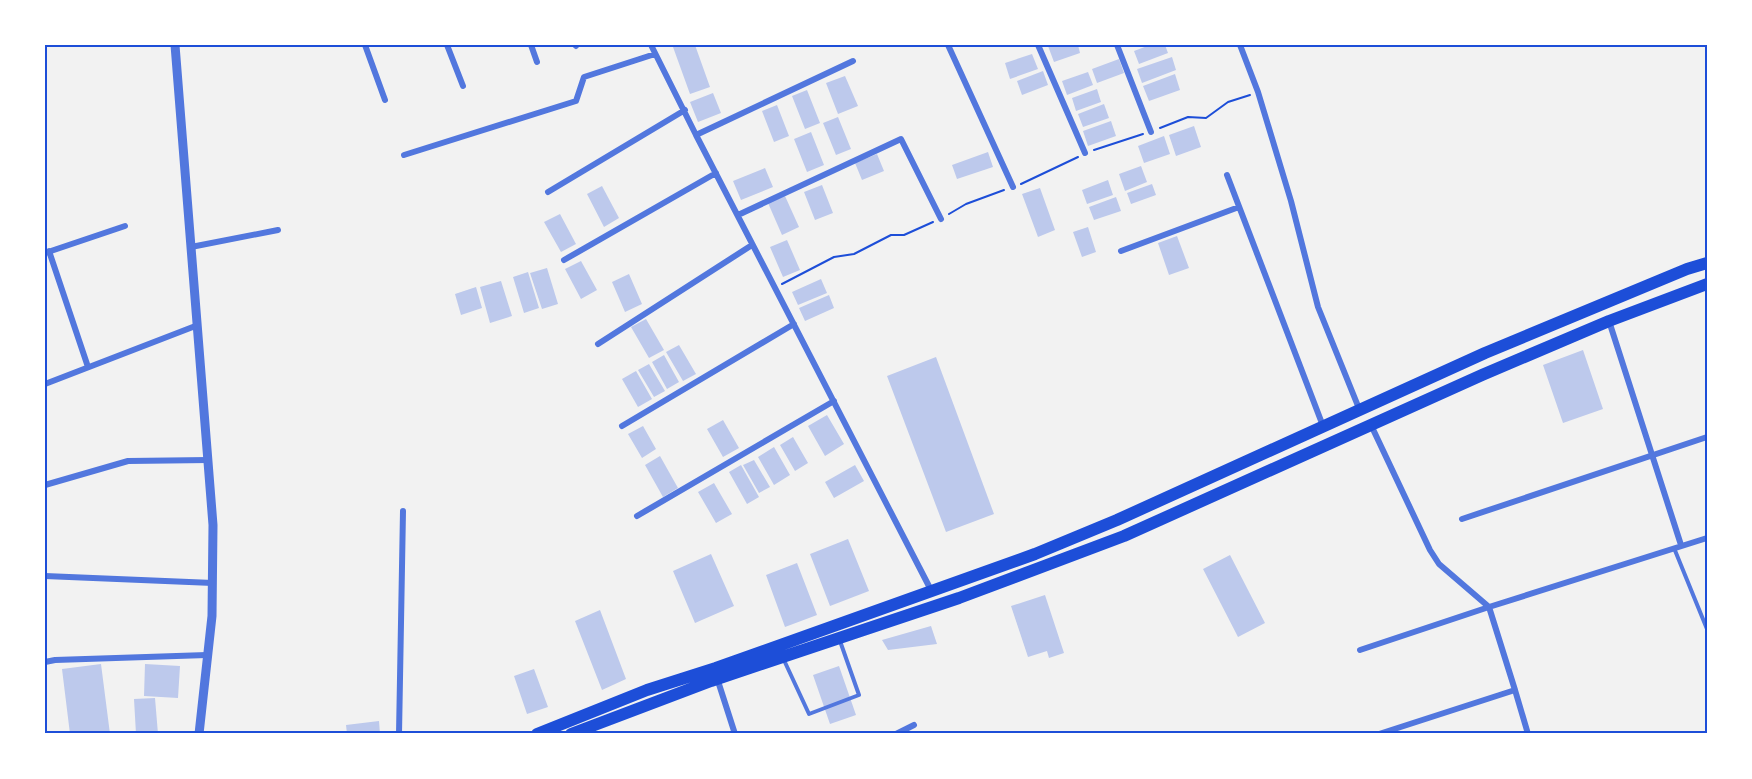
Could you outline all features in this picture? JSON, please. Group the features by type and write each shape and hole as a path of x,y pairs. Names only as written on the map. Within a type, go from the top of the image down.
{"main road":[{"path":"571,734 716,674 1035,554 1117,520 1485,353 1687,269 1707,263"},
{"path":"537,734 647,690 782,657 959,597 1124,536 1482,375 1609,321 1707,284"}],"street":[{"path":"175,45 213,525 212,616 199,734"},
{"path":"365,45 385,100"},
{"path":"447,45 463,86"},
{"path":"531,45 537,62"},
{"path":"651,45 932,592"},
{"path":"948,45 1013,187"},
{"path":"1038,45 1085,153"},
{"path":"1117,45 1152,132"},
{"path":"1240,45 1262,103 1291,201 1318,307 1360,411"},
{"path":"404,155 576,101 584,76 655,54"},
{"path":"696,135 854,61"},
{"path":"548,192 685,110"},
{"path":"738,215 901,139 941,219"},
{"path":"564,260 716,173"},
{"path":"1227,175 1324,427"},
{"path":"1121,251 1239,207"},
{"path":"88,367 47,252 125,226"},
{"path":"191,247 278,230"},
{"path":"598,344 752,245"},
{"path":"1609,321 1681,545"},
{"path":"622,426 794,324"},
{"path":"45,384 198,325"},
{"path":"637,516 834,401"},
{"path":"1371,425 1430,550 1439,564 1489,608 1528,734"},
{"path":"1462,519 1707,437"},
{"path":"45,485 128,461 209,460"},
{"path":"399,734 403,511"},
{"path":"1360,650 1707,538"},
{"path":"45,576 213,583"},
{"path":"45,662 207,655"},
{"path":"716,674 735,734"},
{"path":"1379,734 1515,690"},
{"path":"896,734 914,725"}],"lane":[{"path":"1674,547 1707,629"},
{"path":"782,657 809,714 859,695 838,638"}],"building":[{"path":"695,45 710,87 690,94 673,47"},
{"path":"1078,45 1080,53 1054,62 1048,46"},
{"path":"1150,45 1165,45 1168,53 1139,64 1134,51"},
{"path":"1032,54 1038,69 1010,79 1005,63"},
{"path":"1172,57 1176,70 1142,83 1137,69"},
{"path":"1119,59 1124,73 1097,83 1092,69"},
{"path":"1043,71 1048,85 1022,95 1017,81"},
{"path":"1088,72 1093,85 1067,95 1062,81"},
{"path":"1175,74 1180,90 1149,101 1143,86"},
{"path":"845,76 858,106 838,114 826,83"},
{"path":"1097,89 1101,102 1076,111 1072,98"},
{"path":"807,90 820,123 805,129 792,96"},
{"path":"713,93 721,113 698,122 690,102"},
{"path":"1104,104 1109,118 1083,127 1078,114"},
{"path":"777,105 789,136 774,142 762,111"},
{"path":"838,117 851,149 836,155 823,123"},
{"path":"1111,121 1116,136 1088,146 1083,131"},
{"path":"1194,126 1201,147 1176,156 1169,135"},
{"path":"811,132 824,165 807,172 794,139"},
{"path":"1164,136 1170,154 1144,163 1138,146"},
{"path":"988,152 993,167 957,179 952,165"},
{"path":"877,154 884,171 862,180 855,163"},
{"path":"1141,166 1147,182 1125,191 1119,174"},
{"path":"765,168 773,187 741,200 733,181"},
{"path":"1108,180 1113,195 1087,204 1082,190"},
{"path":"1152,184 1156,195 1131,204 1127,193"},
{"path":"822,185 833,213 815,220 804,192"},
{"path":"602,186 619,218 604,227 587,194"},
{"path":"1040,188 1055,230 1038,237 1022,194"},
{"path":"785,196 799,227 782,235 768,203"},
{"path":"1116,197 1121,211 1094,220 1089,207"},
{"path":"560,214 576,244 561,252 544,222"},
{"path":"1088,227 1096,252 1082,257 1073,232"},
{"path":"1177,236 1189,268 1169,275 1158,243"},
{"path":"787,240 800,270 783,277 770,247"},
{"path":"581,261 597,290 581,299 565,269"},
{"path":"547,268 558,304 542,309 530,273"},
{"path":"528,272 539,308 524,313 513,277"},
{"path":"629,274 642,304 625,312 612,282"},
{"path":"821,279 827,293 798,305 792,292"},
{"path":"501,281 512,316 490,323 480,287"},
{"path":"476,287 482,308 461,315 455,294"},
{"path":"829,295 834,308 805,321 799,308"},
{"path":"646,319 664,350 649,358 631,327"},
{"path":"679,345 696,374 683,381 666,352"},
{"path":"1583,350 1603,409 1563,423 1543,365"},
{"path":"664,355 679,382 667,389 652,362"},
{"path":"936,357 994,514 946,532 887,376"},
{"path":"649,364 665,391 654,397 638,370"},
{"path":"636,371 652,399 638,407 622,379"},
{"path":"827,415 844,444 825,456 808,426"},
{"path":"723,420 739,448 723,457 707,429"},
{"path":"643,426 656,449 642,458 628,434"},
{"path":"793,437 808,463 795,471 780,445"},
{"path":"774,447 790,475 774,485 758,457"},
{"path":"660,456 678,488 663,497 645,465"},
{"path":"754,460 770,487 759,493 743,465"},
{"path":"741,465 759,497 747,504 729,472"},
{"path":"855,465 864,481 834,498 825,482"},
{"path":"714,483 732,514 716,523 698,492"},
{"path":"848,539 869,591 830,606 810,554"},
{"path":"711,554 734,606 695,623 673,571"},
{"path":"1230,555 1265,623 1238,637 1203,569"},
{"path":"797,563 817,615 785,627 766,575"},
{"path":"1045,595 1064,653 1049,658 1047,651 1028,657 1011,606"},
{"path":"600,610 626,679 602,690 575,621"},
{"path":"931,626 937,644 888,650 882,640"},
{"path":"101,664 110,734 70,734 62,669"},
{"path":"145,664 180,666 178,698 144,696"},
{"path":"839,666 856,715 830,724 813,675"},
{"path":"534,669 548,707 527,714 514,676"},
{"path":"155,698 158,734 136,734 134,699"},
{"path":"379,721 380,734 347,734 346,725"}]}
